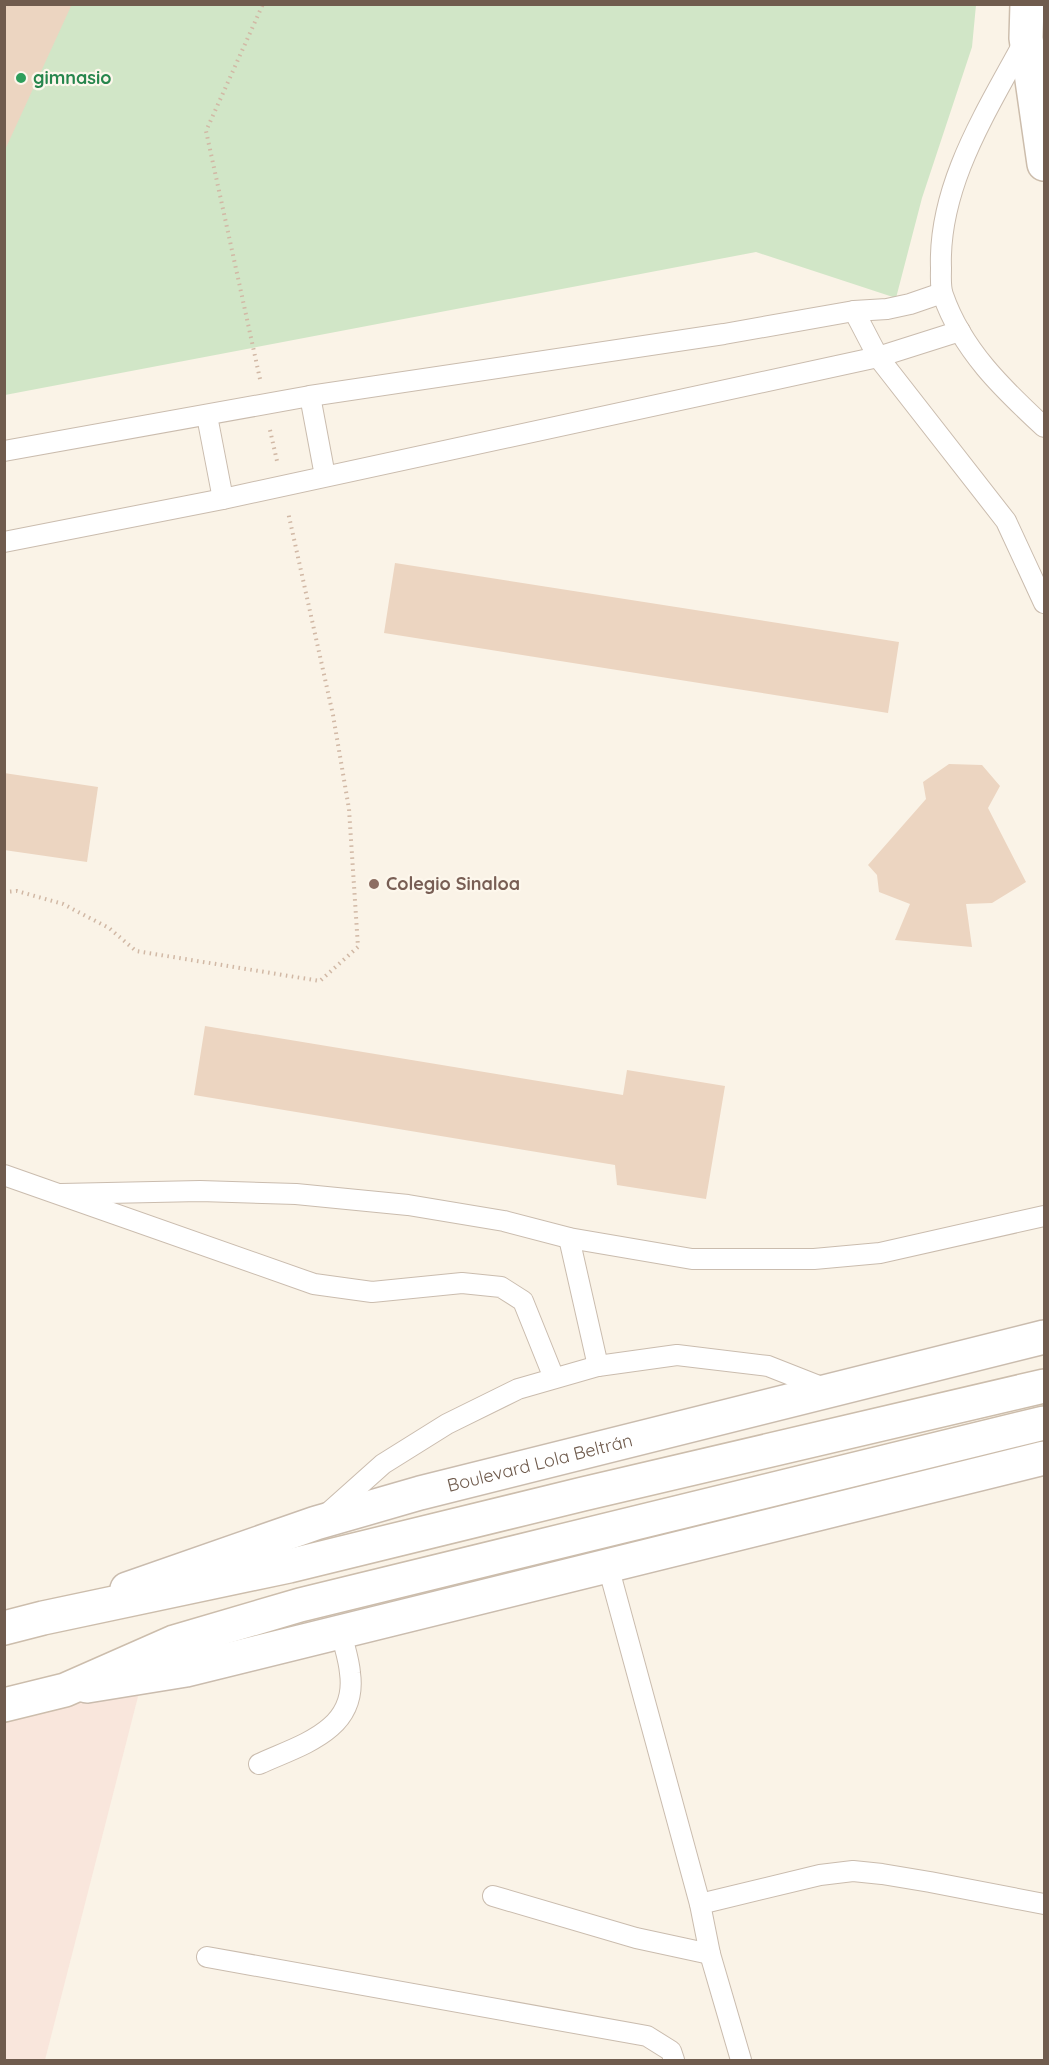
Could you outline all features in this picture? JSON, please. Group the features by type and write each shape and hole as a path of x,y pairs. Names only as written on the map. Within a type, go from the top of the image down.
{"main road":[{"path":"1027,4 1026,38 1044,164"},
{"name":"Boulevard Lola Beltrán","path":"43,1618 316,1524 420,1493 1044,1337"},
{"name":"Boulevard Lola Beltrán","path":"4,1628 290,1566 583,1494 1044,1386"},
{"path":"65,1690 174,1642 300,1605 1044,1423"},
{"path":"4,1705 65,1690 186,1670 1044,1458"}],"lane":[{"path":"1026,38 968,147 949,202 940,252 942,293 960,331 1000,386 1044,427"},
{"path":"4,451 310,396 724,334 854,311 887,309 942,293"},
{"path":"854,311 878,357 1006,521 1044,603"},
{"path":"4,542 223,499 878,357 960,331"},
{"path":"310,396 325,476"},
{"path":"207,416 223,499"},
{"path":"4,1175 314,1284 372,1292 462,1283 501,1287 523,1301 554,1378"},
{"path":"61,1194 200,1191 296,1194 408,1205 504,1221 569,1238 692,1259 814,1258 880,1253 1044,1216"},
{"path":"569,1238 597,1366"},
{"path":"316,1524 383,1464 447,1424 518,1389 597,1366 676,1355 768,1366 832,1391"},
{"path":"608,1566 700,1905 710,1954 741,2061"},
{"path":"259,1764 320,1737 333,1728 344,1713 348,1703 351,1675 341,1632"},
{"path":"700,1905 820,1875 853,1872 882,1874 1044,1904"},
{"path":"494,1896 636,1938 710,1954"},
{"path":"207,1957 647,2036 671,2051 674,2061"}],"path":[{"path":"4,892 17,891 63,904 109,928 136,951 320,981 358,947"}],"shaded area":[{"path":"143,1677 45,2060 5,2060 4,1711"}],"green space":[{"path":"5,5 976,5 972,47 922,198 896,298 756,252 5,395"}],"building":[{"name":"gimnasio","path":"4,4 72,4 4,152"},
{"path":"395,563 899,642 888,713 384,633"},
{"path":"949,764 982,765 1000,786 988,808 1026,882 992,903 966,904 972,947 895,940 910,904 879,892 877,875 868,865 926,799 923,782"},
{"path":"4,773 98,787 87,862 4,850"},
{"path":"205,1026 623,1095 627,1070 725,1086 706,1199 617,1185 615,1165 194,1095"}],"place":[{"name":"gimnasio","path":"21,78"},
{"name":"Colegio Sinaloa","path":"374,884"}]}
